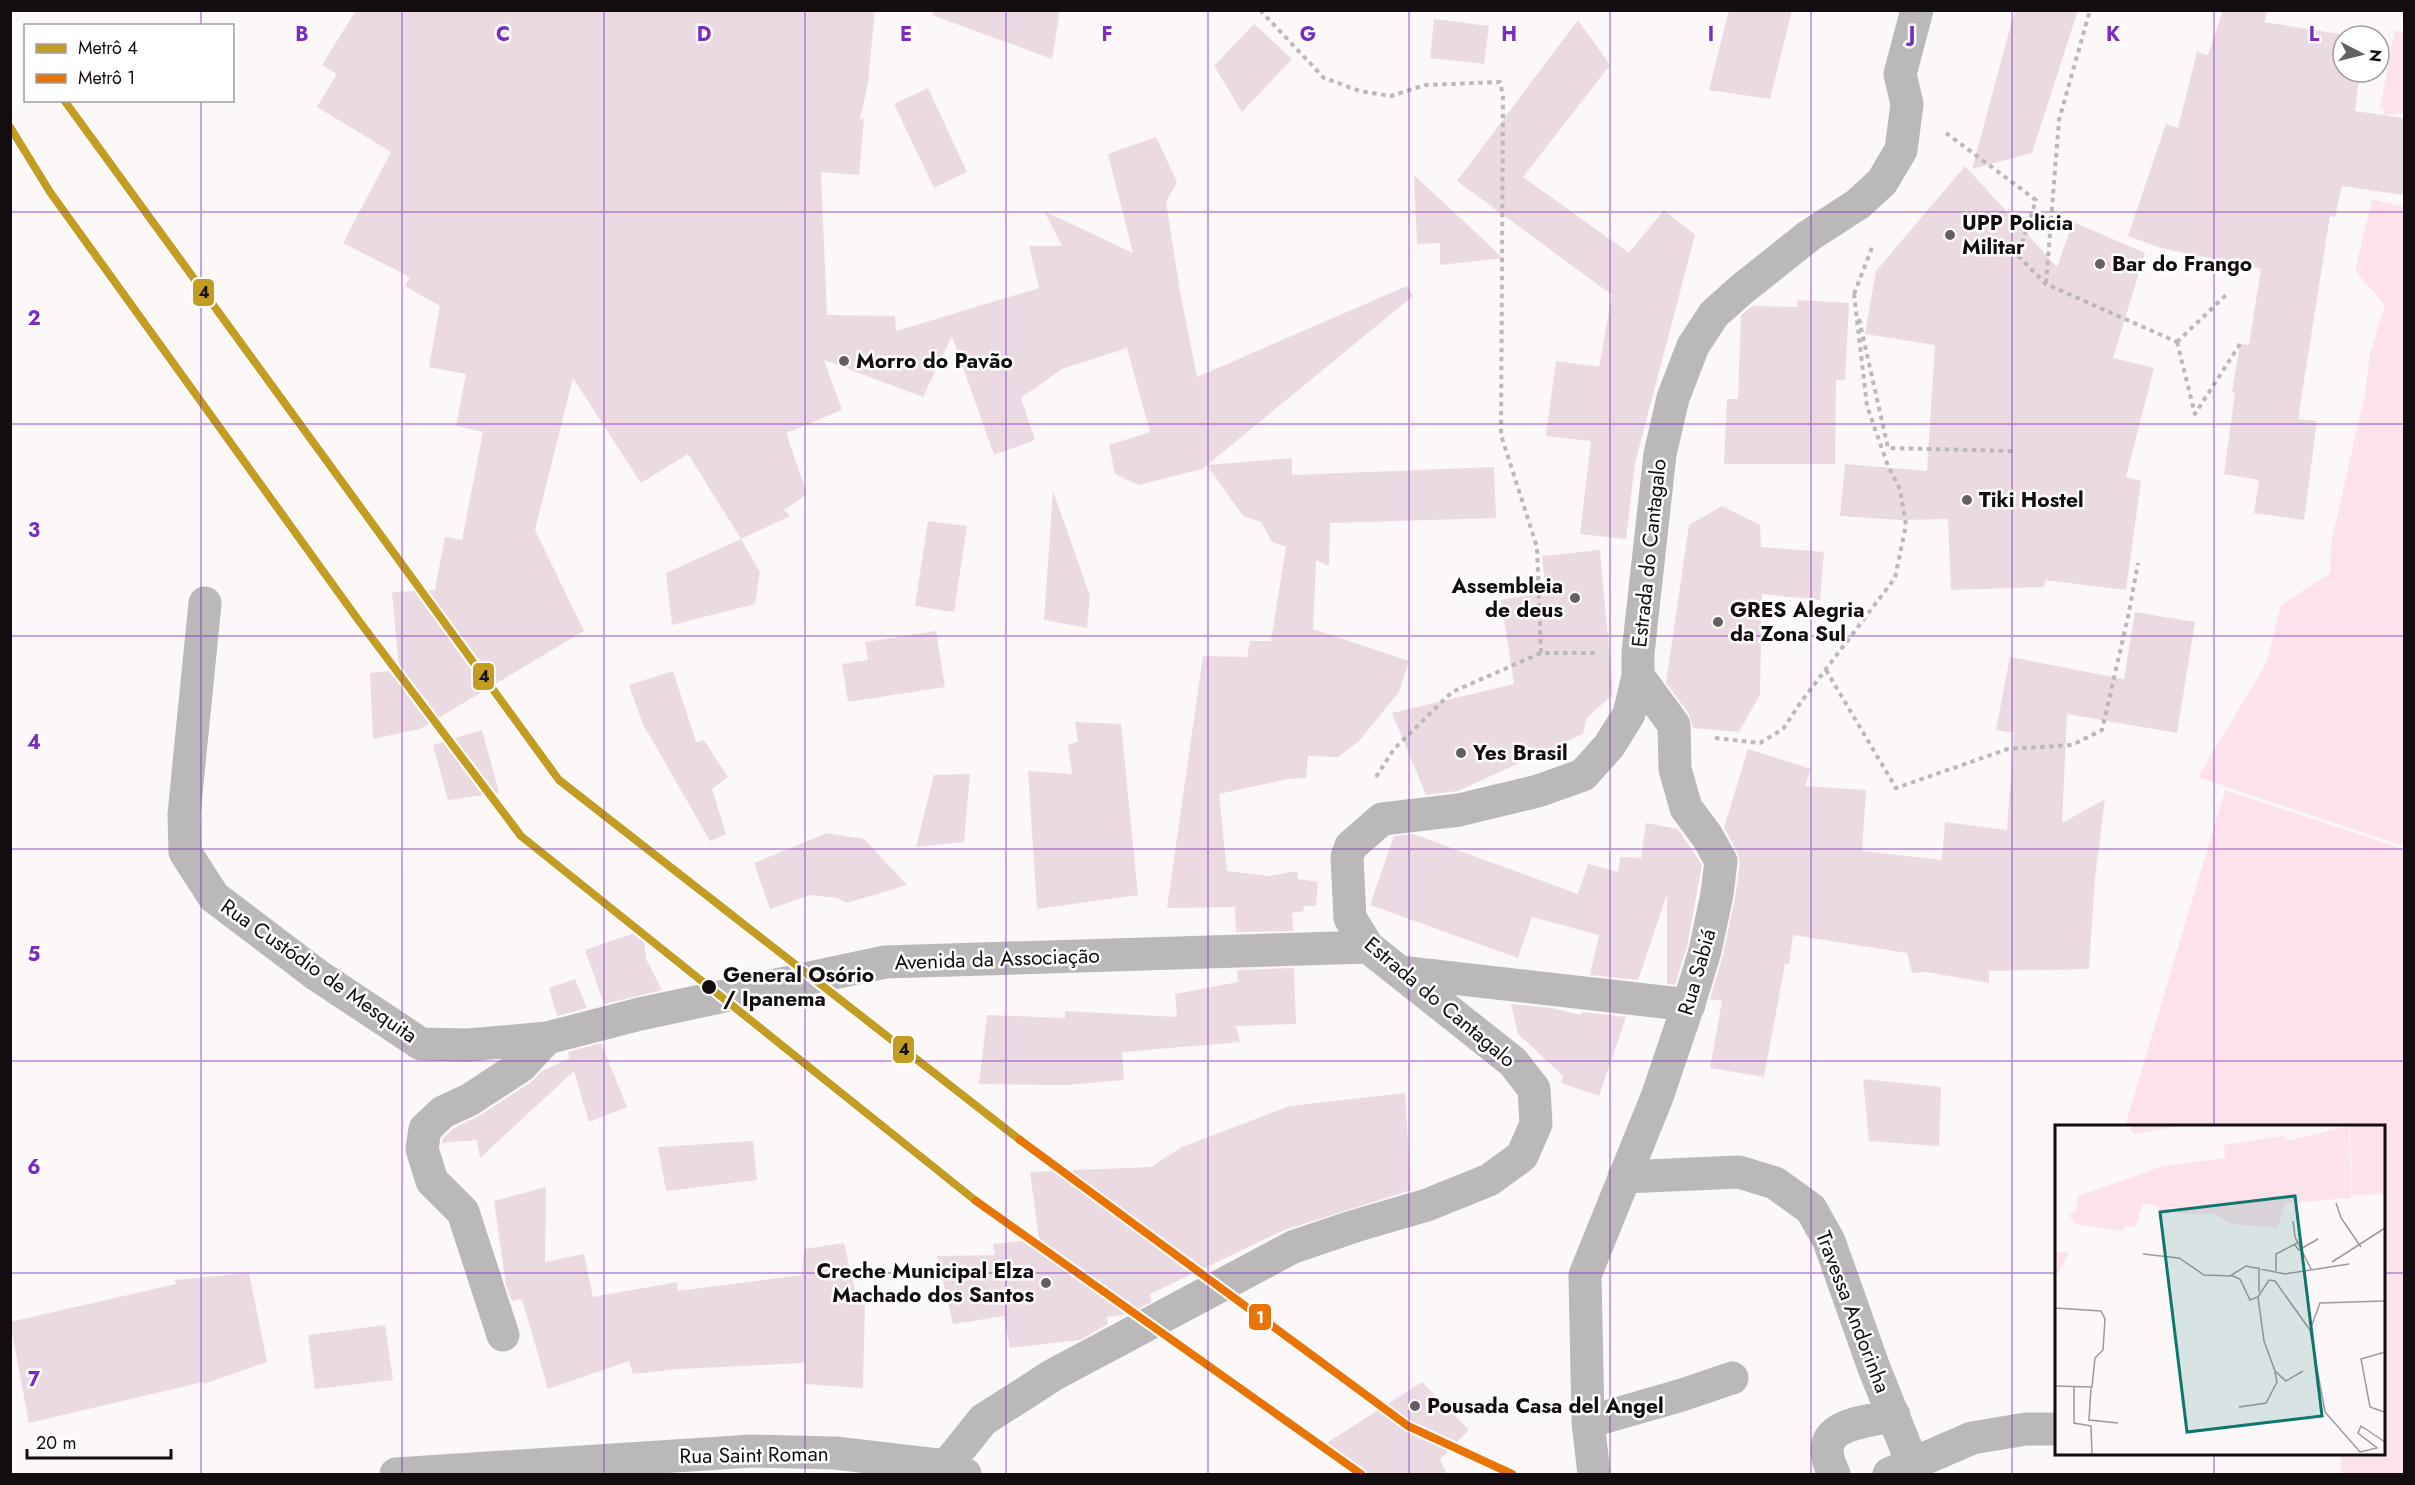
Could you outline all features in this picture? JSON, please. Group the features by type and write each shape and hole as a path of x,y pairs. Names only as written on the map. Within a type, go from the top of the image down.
{"street":[{"name":"Estrada do Cantagalo","path":"956,1470 983,1420 1053,1375 1293,1247 1427,1205 1490,1180 1522,1156 1536,1124 1534,1089 1513,1062 1368,947 1350,918 1347,857 1351,846 1382,819 1459,810 1538,791 1583,775 1609,746 1629,714 1638,664 1660,454 1673,398 1693,346 1714,314 1742,289 1810,235 1858,204 1882,182 1901,150 1907,104 1900,74 1917,10"},
{"name":"Rua Custódio de Mesquita","path":"205,603 184,814 184,852 214,897 317,975 421,1044 468,1045 547,1038"},
{"name":"Rua Sabiá","path":"1588,1422 1586,1275 1657,1097 1689,1005 1710,928 1717,894 1720,861 1707,836 1686,808 1675,769 1674,725 1638,664"},
{"name":"Avenida da Associação","path":"547,1038 640,1014 885,962 1368,947"},
{"path":"1400,972 1689,1005"},
{"path":"503,1335 463,1212 432,1181 422,1149 425,1129 443,1112 469,1100 521,1066 547,1038"},
{"name":"Travessa Andorinha","path":"1624,1177 1739,1172 1775,1184 1810,1209 1829,1241 1894,1414 1901,1470"},
{"path":"1594,1474 1588,1422 1732,1378"},
{"path":"1834,1474 1828,1461 1830,1436 1837,1429 1894,1414"},
{"path":"1901,1470 1972,1438 2026,1429 2055,1429"},
{"name":"Rua Saint Roman","path":"396,1474 752,1451 835,1453 956,1470"}],"path":[{"path":"1260,10 1324,78 1360,91 1391,96 1425,85 1500,82 1503,96 1501,435 1537,547 1541,652"},
{"path":"2046,284 2059,120 2090,10"},
{"path":"1907,104 2036,200 2018,256 2046,284 2177,342"},
{"path":"1674,734 1760,743 1783,729 1895,578 1906,525 1900,489 1888,466 1867,406 1854,294 1876,237 1858,204"},
{"path":"1854,294 1888,448 2012,452"},
{"path":"2177,342 2228,294"},
{"path":"2177,342 2195,414 2241,344"},
{"path":"1826,670 1896,788 2008,749 2072,745 2102,730 2128,618 2138,563"},
{"path":"1371,784 1394,749 1452,692 1541,652 1638,664"}],"shaded area":[{"path":"2395,30 2404,32 2404,113 2383,115 2384,109 2380,108 2385,84 2391,84 2391,51"},
{"path":"2372,199 2404,207 2404,846 2198,777 2267,662 2281,605 2330,573 2331,543 2365,394 2370,354 2385,305 2355,271"},
{"path":"2225,790 2404,849 2404,1474 2341,1474 2341,1455 2385,1455 2385,1125 2125,1125"}],"building":[{"path":"356,10 875,10 868,83 860,120 864,118 859,175 821,172 827,315 895,316 896,331 1039,288 1029,246 1062,246 1044,211 1133,253 1108,154 1156,137 1177,182 1166,202 1197,377 1407,286 1413,296 1202,469 1139,485 1115,474 1109,445 1150,432 1127,348 1062,369 1021,398 1035,440 994,455 952,336 923,397 824,360 842,410 786,433 807,494 784,510 790,516 741,539 688,454 641,483 573,378 535,530 584,631 420,729 373,739 370,673 399,670 392,592 435,590 445,537 462,540 483,432 456,426 466,374 429,367 440,306 405,286 410,277 343,243 391,152 317,107 337,74 322,65"},
{"path":"933,10 1060,10 1052,59 932,15"},
{"path":"1729,10 1792,10 1770,99 1709,90"},
{"path":"2015,10 2078,10 2032,153 1972,169"},
{"path":"2223,10 2268,10 2264,22 2331,33 2331,84 2358,84 2355,111 2404,118 2404,195 2342,186 2335,217 2330,216 2298,419 2317,421 2304,520 2254,513 2259,480 2224,474 2235,393 2232,392 2240,344 2249,345 2261,269 2161,248 2128,236 2166,124 2178,128 2197,52 2208,55"},
{"path":"1434,19 1489,26 1484,64 1430,58"},
{"path":"1578,20 1610,65 1523,177 1629,253 1664,210 1695,235 1635,463 1626,539 1580,534 1591,441 1546,436 1556,361 1599,367 1612,295 1457,181"},
{"path":"1254,24 1292,59 1242,112 1214,66"},
{"path":"928,88 967,172 934,188 894,104"},
{"path":"1965,166 2057,267 2073,222 2145,253 2113,358 2154,368 2126,477 2141,481 2126,590 2045,580 2044,587 1951,590 1948,519 1901,520 1840,516 1845,464 1927,471 1935,345 1865,334 1876,271"},
{"path":"1414,175 1503,258 1440,265 1440,243 1417,244"},
{"path":"1798,300 1849,303 1845,380 1836,380 1835,464 1724,464 1727,399 1738,399 1741,315 1752,306 1797,307"},
{"path":"1292,458 1292,475 1494,467 1496,518 1330,523 1329,566 1316,560 1313,629 1409,661 1399,692 1359,741 1338,757 1308,756 1306,778 1288,779 1219,794 1227,871 1270,876 1297,871 1298,879 1318,882 1316,906 1303,906 1304,911 1292,913 1293,931 1236,932 1235,907 1167,908 1203,656 1247,657 1250,641 1271,641 1286,547 1272,542 1261,522 1243,516 1207,465"},
{"path":"1053,491 1090,596 1087,628 1044,620"},
{"name":"GRES Alegria da Zona Sul","path":"1722,506 1760,525 1761,547 1824,552 1820,600 1762,594 1760,694 1739,732 1693,728 1689,714 1666,683 1689,525"},
{"path":"928,521 967,526 954,612 915,606"},
{"path":"741,539 760,572 755,604 672,625 666,573"},
{"path":"1600,550 1613,694 1586,719 1583,734 1458,791 1426,795 1392,713 1514,684 1501,600 1546,592 1542,556"},
{"path":"2135,612 2195,622 2177,733 2067,714 2062,823 2105,799 2095,878 2089,969 1989,971 1989,983 1927,972 1912,973 1907,953 1793,935 1789,964 1785,964 1764,1077 1710,1068 1722,1001 1710,999 1723,955 1740,863 1737,852 1724,828 1748,749 1811,769 1805,786 1866,790 1862,851 1942,860 1945,822 2007,830 2014,733 1996,730 2010,657 2124,679"},
{"path":"936,631 945,687 848,702 842,664 868,660 865,642"},
{"path":"673,671 696,742 704,740 728,777 712,789 726,834 710,841 643,724 629,685"},
{"path":"1075,722 1121,724 1138,895 1037,909 1028,771 1072,774 1068,745 1078,741"},
{"path":"482,730 499,793 448,800 433,745"},
{"path":"970,774 964,842 916,847 934,775"},
{"path":"1646,823 1678,829 1702,865 1687,946 1675,985 1667,984 1667,894 1638,980 1590,975 1599,935 1532,917 1518,958 1370,905 1394,836 1413,834 1578,894 1588,864 1618,872 1620,857 1641,858"},
{"path":"827,833 864,839 907,885 847,903 837,898 810,895 770,909 754,863"},
{"path":"643,930 646,959 662,990 604,1004 585,950"},
{"path":"1294,968 1296,1024 1236,1026 1240,1042 1122,1052 1124,1080 1068,1085 979,1084 987,1015 1065,1018 1065,1011 1177,1017 1175,994 1238,982 1237,970"},
{"path":"575,979 587,1008 557,1016 549,988"},
{"path":"1511,1004 1551,1008 1581,1015 1582,1012 1626,1017 1599,1096 1561,1083 1563,1076 1518,1034"},
{"path":"601,1043 627,1107 589,1122 574,1071 480,1158 477,1140 442,1143 443,1138 454,1128 479,1116 531,1082 542,1071 570,1058 568,1052"},
{"path":"1863,1079 1941,1087 1939,1146 1869,1141"},
{"path":"1405,1093 1411,1190 1284,1230 1150,1294 1151,1302 1128,1314 1107,1317 1108,1324 1080,1340 1010,1348 1004,1316 953,1324 937,1256 995,1255 993,1244 1039,1239 1030,1172 1151,1167 1182,1147 1290,1106"},
{"path":"753,1141 757,1180 666,1191 658,1147"},
{"path":"546,1187 545,1262 584,1254 593,1297 677,1282 678,1291 802,1275 804,1249 844,1243 858,1304 865,1305 863,1388 805,1384 805,1363 679,1369 633,1374 629,1361 548,1389 522,1299 512,1301 506,1285 494,1201"},
{"path":"249,1273 267,1362 204,1384 203,1382 29,1423 10,1322 176,1284 175,1280"},
{"path":"385,1325 393,1380 315,1389 308,1335"},
{"name":"Pousada Casa del Angel","path":"1422,1382 1469,1430 1440,1459 1447,1474 1350,1474 1325,1444"}],"metro line":[{"name":"4","path":"65,102 559,780 1020,1140"},
{"name":"4","path":"10,127 50,192 359,621 521,836 976,1201"},
{"name":"1","path":"1020,1140 1408,1426 1512,1474"},
{"name":"1","path":"976,1201 1361,1474"}],"place":[{"name":"UPP Policia Militar","path":"1950,235"},
{"name":"Bar do Frango","path":"2100,264"},
{"name":"Morro do Pavão","path":"844,361"},
{"name":"Tiki Hostel","path":"1967,500"},
{"name":"Assembleia de deus","path":"1575,598"},
{"name":"GRES Alegria da Zona Sul","path":"1718,622"},
{"name":"Yes Brasil","path":"1461,753"},
{"name":"General Osório / Ipanema","path":"709,987"},
{"name":"Creche Municipal Elza Machado dos Santos","path":"1046,1283"},
{"name":"Pousada Casa del Angel","path":"1415,1406"}]}
